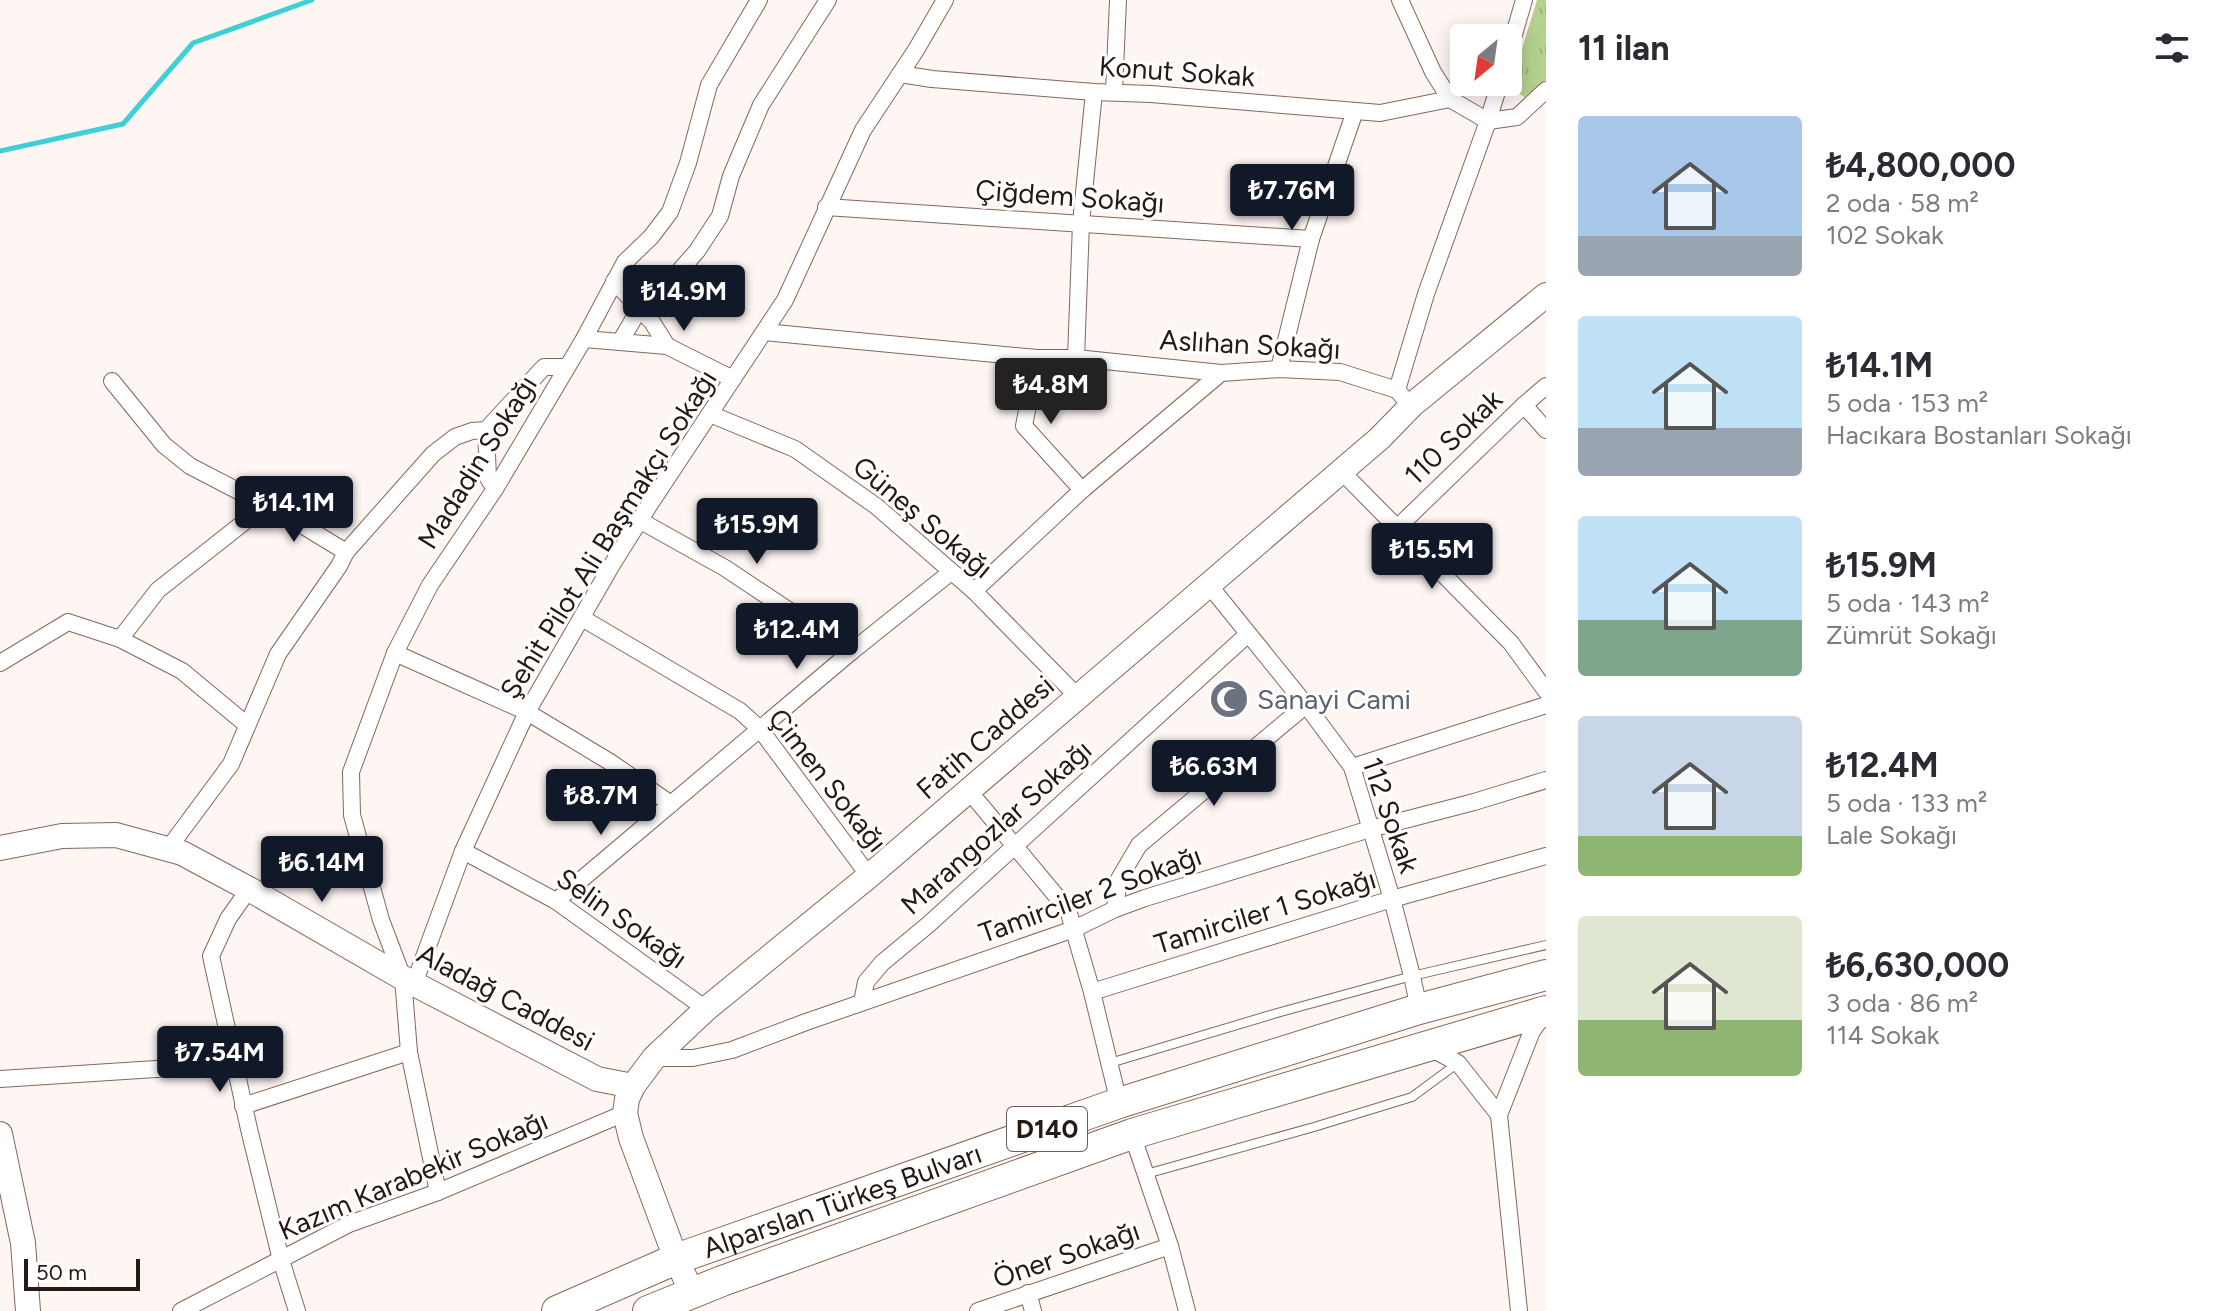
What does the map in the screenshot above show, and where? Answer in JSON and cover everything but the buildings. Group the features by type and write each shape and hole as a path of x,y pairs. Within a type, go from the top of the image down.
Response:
{"highway":[{"name":"Alparslan Türkeş Bulvarı","path":"557,1311 676,1259 1119,1103 1419,1009 1546,975"},
{"name":"Alparslan Türkeş Bulvarı","path":"648,1311 696,1302 1132,1134 1546,1012"}],"main road":[{"name":"Fatih Caddesi","path":"625,1113 633,1086 654,1058 706,1009 869,876 1380,438 1404,397 1546,295"},
{"name":"Aladağ Caddesi","path":"0,848 62,836 116,835 182,853 409,981 597,1079 633,1086"},
{"path":"625,1113 631,1138 676,1259 696,1302"},
{"path":"0,1134 7,1204 23,1243 28,1311"}],"street":[{"name":"Madadin Sokağı","path":"409,981 381,920 352,815 351,772 395,653 430,585 495,489 584,339 625,262 651,237 670,212 688,163 709,85 759,0"},
{"path":"620,342 640,308 690,259 720,216 731,176 761,105 828,0"},
{"name":"Şehit Pilot Ali Başmakçı Sokağı","path":"438,1192 409,1052 409,981 463,851 527,712 639,520 785,300 863,130 945,0"},
{"path":"1114,92 1118,0"},
{"path":"1400,0 1433,72 1450,99 1488,121 1517,117 1546,90"},
{"path":"1517,24 1524,0"},
{"name":"Konut Sokak","path":"900,74 1380,113 1450,99"},
{"path":"1076,358 1081,223 1094,92"},
{"path":"1404,397 1426,294 1496,96"},
{"path":"1279,369 1311,239 1355,111"},
{"name":"Çiğdem Sokağı","path":"826,207 1311,239"},
{"path":"614,281 652,322 667,346"},
{"name":"Aslıhan Sokağı","path":"764,332 1221,373 1279,369 1340,372 1404,397"},
{"path":"584,339 667,346 733,379"},
{"path":"1037,358 1024,426 1082,490"},
{"path":"168,849 231,764 278,654 346,552 433,454 455,437 486,430 544,367 567,367"},
{"path":"974,591 1082,490 1221,373"},
{"path":"112,381 164,445 190,466 292,519 346,552"},
{"name":"110 Sokak","path":"1398,527 1546,386"},
{"path":"1524,405 1546,430"},
{"name":"Güneş Sokağı","path":"710,414 795,449 876,506 974,591 1078,697"},
{"path":"486,430 488,478 495,489"},
{"path":"1341,471 1511,643 1546,691"},
{"path":"120,639 158,590 252,516 261,503"},
{"path":"639,520 725,568 851,652"},
{"path":"556,901 851,652 951,572"},
{"name":"112 Sokak","path":"1209,585 1352,767 1392,899 1419,1009"},
{"name":"Çimen Sokağı","path":"582,618 740,711 760,729 869,876"},
{"path":"0,663 68,622 120,639 182,671 247,725"},
{"name":"Marangozlar Sokağı","path":"862,1002 866,982 882,963 1248,634"},
{"path":"395,653 527,712 610,762 671,804"},
{"path":"1115,909 1119,879 1139,845 1306,705"},
{"path":"1352,767 1546,705"},
{"name":"Tamirciler 2 Sokağı","path":"654,1058 693,1058 732,1050 1074,929 1115,909 1370,829 1546,780"},
{"path":"969,791 1068,910 1119,1103"},
{"name":"Selin Sokağı","path":"463,851 556,901 706,1009"},
{"name":"Tamirciler 1 Sokağı","path":"1092,992 1392,899 1546,856"},
{"path":"249,889 228,919 211,956 243,1106 281,1260 297,1311"},
{"path":"1519,1311 1499,1115 1532,1031 1546,1012"},
{"path":"1427,1047 1458,1063 1499,1115"},
{"path":"243,1106 409,1052"},
{"path":"0,1079 234,1064"},
{"name":"Kazım Karabekir Sokağı","path":"181,1311 349,1224 438,1192 625,1113"},
{"path":"1132,1134 1170,1246 1187,1311"},
{"name":"Öner Sokağı","path":"978,1311 1170,1246"},
{"path":"1028,1293 1033,1311"}],"lane":[{"path":"1109,1063 1412,976 1546,945"},
{"path":"1146,1174 1412,1097 1458,1063"}],"green space":[{"path":"1537,0 1546,0 1546,80 1526,98 1522,96 1522,49"}],"waterway":[{"path":"0,151 123,124 193,43 312,0"}],"place":[{"name":"Sanayi Cami","path":"1229,699"}]}
